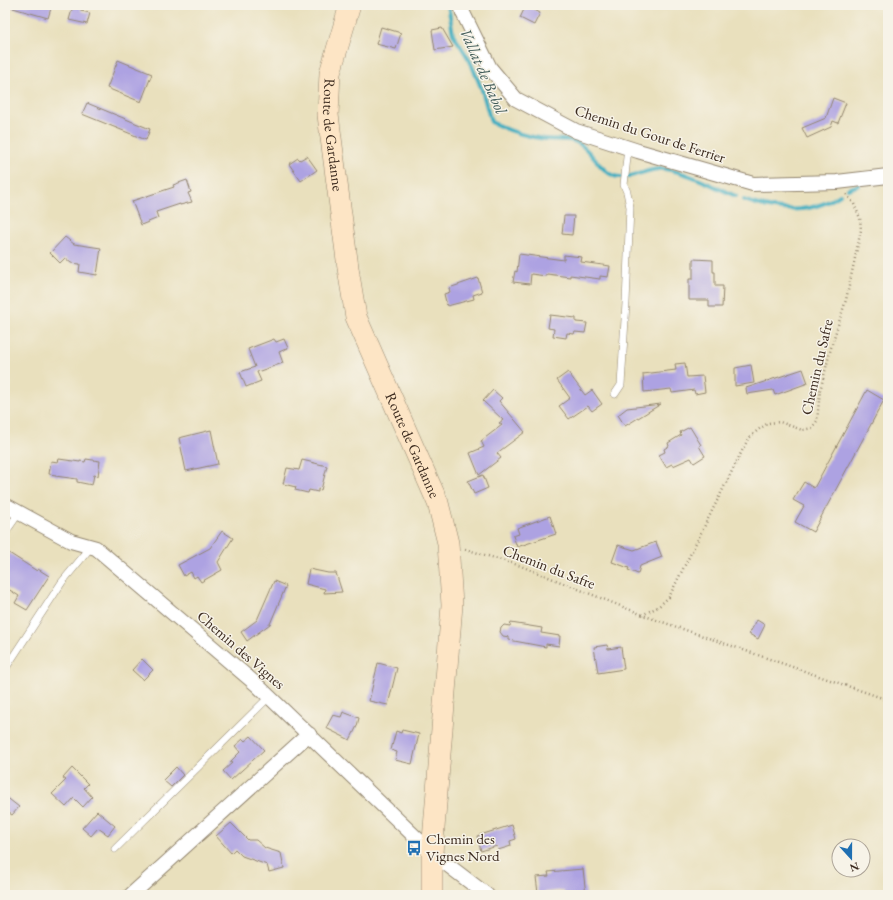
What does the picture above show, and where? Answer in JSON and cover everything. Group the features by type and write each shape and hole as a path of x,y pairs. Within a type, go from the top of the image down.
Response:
{"street":[{"name":"Route de Gardanne","path":"350,5 330,74 328,115 356,317 438,504 448,543 452,605 432,854 432,895"},
{"name":"Chemin du Gour de Ferrier","path":"462,5 463,13 490,68 516,99 576,131 628,148 753,184 837,182 888,176"},
{"name":"Chemin des Vignes","path":"5,505 71,541 96,548 269,697 432,854 487,895"},
{"path":"130,895 309,734"}],"lane":[{"path":"615,394 621,385 626,303 630,206 624,185 628,148"},
{"path":"5,533 20,513"},
{"path":"5,669 62,582 91,547"},
{"path":"115,849 269,697"}],"path":[{"name":"Chemin du Safre","path":"642,615 658,607 669,597 748,439 768,424 780,422 802,430 812,428 817,421 820,392 832,344 846,300 861,230 860,218 854,204 837,182"},
{"name":"Chemin du Safre","path":"448,543 521,566 642,615 888,700"}],"building":[{"path":"13,5 52,5 48,18 13,8"},
{"path":"526,5 540,13 534,25 520,18"},
{"path":"73,6 82,8 81,11 90,13 87,24 69,20"},
{"path":"381,27 401,33 396,49 376,44"},
{"path":"442,28 453,47 435,50 432,30"},
{"path":"118,60 152,74 141,102 107,88"},
{"path":"833,98 846,103 838,123 833,121 831,127 807,138 802,128 826,118"},
{"path":"87,103 150,129 146,140 82,114"},
{"path":"307,156 317,170 301,181 289,164 298,158 300,160"},
{"path":"187,180 191,192 188,193 192,202 180,204 156,212 158,218 141,225 132,201 174,187 173,185"},
{"path":"564,216 574,216 572,235 562,234"},
{"path":"65,237 74,244 101,248 97,275 79,272 80,264 71,263 65,258 60,263 50,253"},
{"path":"519,254 564,260 564,255 582,257 581,262 610,266 608,277 600,276 600,279 570,275 570,277 547,274 546,276 531,274 530,284 513,282 515,271 517,272"},
{"path":"693,259 713,260 715,286 723,286 722,307 709,307 709,300 689,300 689,279 693,279"},
{"path":"478,278 482,292 473,295 474,299 447,306 444,294 450,292 449,288"},
{"path":"550,315 576,318 576,322 587,323 585,333 567,333 566,338 553,336 554,329 548,328"},
{"path":"274,339 276,342 284,339 288,348 279,352 283,363 257,372 261,381 246,387 240,372 255,367 248,349"},
{"path":"685,363 687,377 703,376 705,392 695,394 694,390 672,393 671,389 644,392 643,374 676,370 675,364"},
{"path":"751,365 754,383 735,386 735,368"},
{"path":"803,369 808,383 775,395 773,390 747,394 746,388"},
{"path":"568,372 585,395 592,390 602,404 592,411 588,406 569,419 559,406 570,398 557,380"},
{"path":"493,390 502,398 499,401 525,432 497,453 501,458 479,475 470,453 484,447 481,441 502,425 499,423 503,420 483,401"},
{"path":"867,390 884,400 813,532 795,522 804,506 793,500 804,482 814,488"},
{"path":"661,404 625,426 618,415 627,408"},
{"path":"690,427 701,445 699,446 705,456 694,463 691,458 673,466 672,464 666,467 659,455 665,452 664,449 669,446 668,443 681,435 680,432"},
{"path":"211,430 218,464 186,471 179,438"},
{"path":"59,459 80,462 85,462 86,459 100,461 98,476 94,475 92,485 77,482 77,479 49,474 51,461 58,462"},
{"path":"302,460 327,466 321,490 318,489 318,492 309,490 308,493 295,490 296,487 283,484 287,468 299,470"},
{"path":"483,475 488,488 474,494 468,481"},
{"path":"550,516 556,534 517,547 513,536 519,534 517,528"},
{"path":"222,531 233,538 218,562 222,570 201,582 197,576 194,578 191,572 184,576 178,565 210,548"},
{"path":"656,542 662,557 640,566 638,574 628,570 629,568 612,562 618,545 634,550"},
{"path":"9,553 37,571 38,569 49,576 27,610 15,603 19,596 5,587 5,559"},
{"path":"309,569 336,573 342,592 324,593 325,589 306,584"},
{"path":"274,581 286,586 270,624 247,641 241,632 257,620"},
{"path":"757,620 765,625 758,639 749,634"},
{"path":"511,623 542,628 541,633 560,636 559,646 546,644 546,647 509,640 509,637 503,636 500,632 504,625 510,626"},
{"path":"607,645 608,649 621,647 624,669 598,673 594,647"},
{"path":"142,659 153,670 143,680 132,670"},
{"path":"378,663 397,668 388,705 369,701"},
{"path":"343,712 359,718 350,740 326,728 333,715 341,717"},
{"path":"402,730 419,734 412,764 395,760 397,752 391,750 396,731 401,733"},
{"path":"251,736 264,750 231,780 223,771 232,763 230,762 240,752 235,746 243,739 245,741"},
{"path":"176,767 183,775 171,787 163,780"},
{"path":"72,768 88,784 84,788 92,797 83,807 74,798 66,807 52,794 66,780 63,778"},
{"path":"5,796 19,807 12,815 5,810"},
{"path":"97,811 115,826 108,835 98,828 91,836 82,828"},
{"path":"231,823 248,840 256,840 265,848 281,853 284,868 269,872 267,865 242,856 235,849 231,853 216,836"},
{"path":"512,825 516,839 510,841 511,846 498,850 497,846 481,851 477,836"},
{"path":"583,869 586,895 564,895 564,890 538,893 536,877 549,876 548,872"}],"waterway":[{"name":"Vallat de Babol","path":"448,5 453,34 470,61 482,90 491,122 531,137 570,140 579,143 589,152 603,169 614,176 626,177 653,170 665,169 693,177 736,196"},
{"name":"Vallat de Babol","path":"848,189 859,185"},
{"name":"Vallat de Babol","path":"744,200 768,207 793,210 817,206 840,195"}],"place":[{"name":"Chemin des Vignes Nord","path":"414,848"}]}
